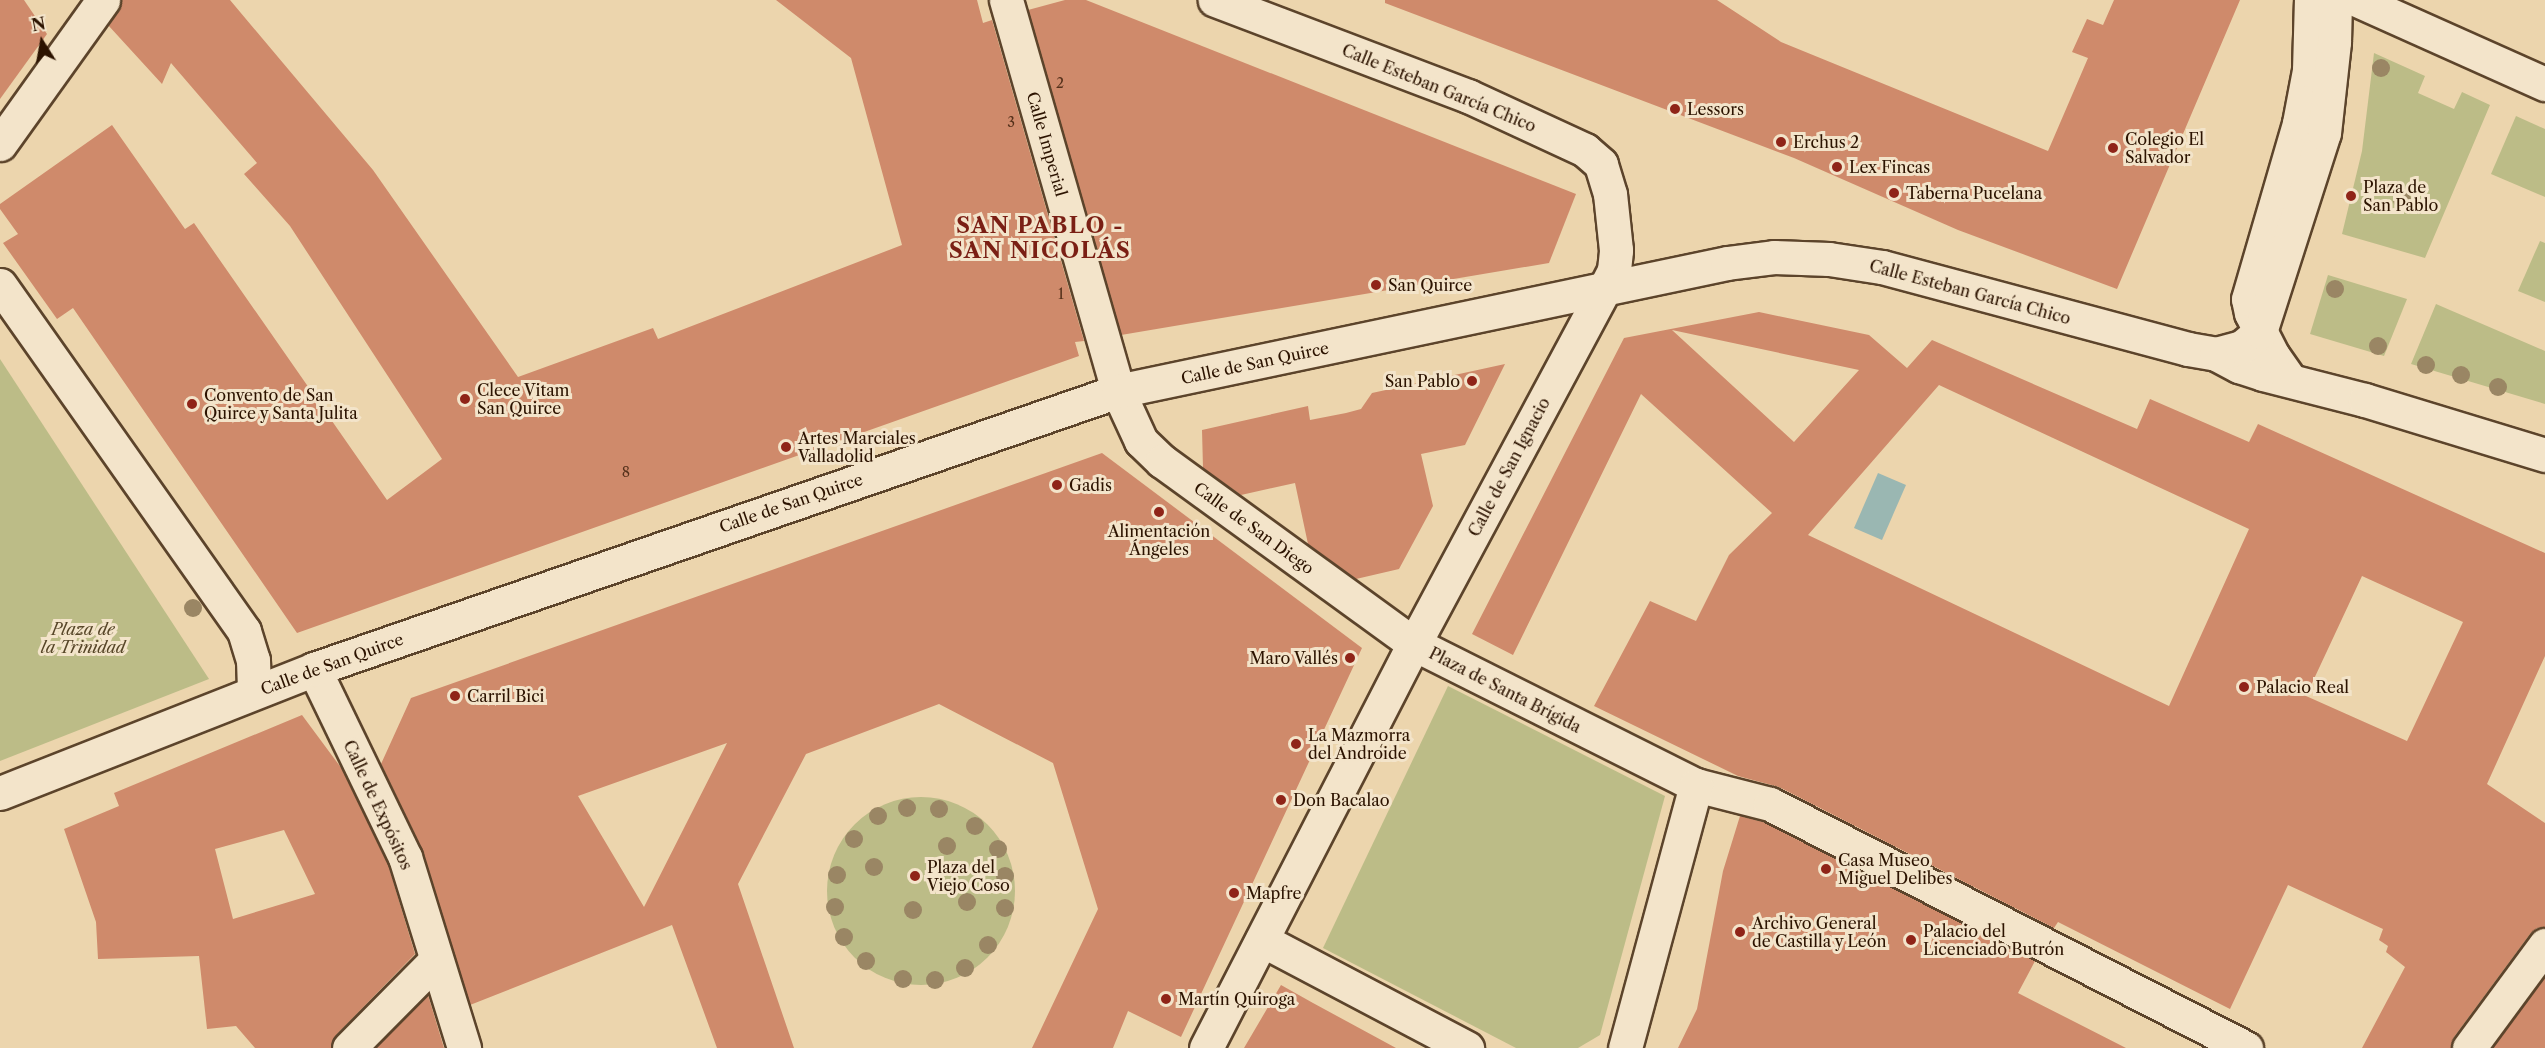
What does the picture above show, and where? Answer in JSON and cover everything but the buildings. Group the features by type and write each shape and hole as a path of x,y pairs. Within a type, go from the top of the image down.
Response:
{"street":[{"path":"0,144 103,0"},
{"name":"Calle Imperial","path":"1006,0 1118,391"},
{"name":"Calle Esteban García Chico","path":"1215,0 1468,96 1585,150 1602,164 1616,231 1614,270 1604,290"},
{"path":"2290,380 2260,332 2251,313 2248,299 2299,123 2309,70 2311,0"},
{"path":"2216,354 2242,346 2260,332 2287,254 2324,133 2334,42 2335,0"},
{"path":"2357,0 2545,84"},
{"name":"Calle Esteban García Chico","path":"1604,290 1727,263 1774,257 1829,259 1882,267 2098,326 2216,354"},
{"path":"0,285 244,631 253,660 254,691"},
{"name":"Calle de San Quirce","path":"0,793 314,669 1118,391 1604,290"},
{"name":"Calle de San Ignacio","path":"1414,644 1604,290"},
{"path":"2216,354 2239,366 2545,455"},
{"name":"Calle de San Diego","path":"1118,391 1141,441 1162,460 1414,644"},
{"name":"Plaza de Santa Brígida","path":"1262,940 1414,644 1696,785"},
{"name":"Calle de Expósitos","path":"314,669 405,857 464,1048"},
{"path":"1624,1048 1696,785 1770,804 2246,1048"},
{"path":"1206,1048 1262,940 1467,1048"},
{"path":"2469,1048 2545,945"},
{"path":"349,1048 436,960"}],"green space":[{"path":"2374,53 2425,76 2418,93 2454,109 2462,92 2490,105 2425,258 2342,234 2362,151"},
{"path":"2516,116 2545,129 2545,197 2491,174"},
{"path":"2540,241 2545,243 2545,302 2518,291"},
{"path":"2328,275 2407,299 2384,356 2310,334"},
{"path":"2436,304 2545,351 2545,404 2411,364"},
{"name":"Plaza de la Trinidad","path":"0,359 209,679 0,761"},
{"path":"1448,686 1665,796 1600,1035 1578,1048 1516,1048 1323,948"},
{"path":"930,797 957,804 988,824 1008,855 1014,873 1014,909 1008,927 988,958 957,978 939,984 912,985 877,974 861,964 848,951 834,927 828,909 827,882 838,847 848,831 861,818 885,804 903,798"}],"water":[{"path":"1878,473 1906,485 1882,540 1854,528"}],"place":[{"name":"Lessors","path":"1675,109"},
{"name":"Erchus 2","path":"1781,142"},
{"name":"Colegio El Salvador","path":"2113,148"},
{"name":"Lex Fincas","path":"1837,167"},
{"name":"Taberna Pucelana","path":"1894,193"},
{"name":"Plaza de San Pablo","path":"2351,196"},
{"name":"San Quirce","path":"1376,285"},
{"name":"San Pablo","path":"1472,381"},
{"name":"Clece Vitam San Quirce","path":"465,399"},
{"name":"Convento de San Quirce y Santa Julita","path":"192,404"},
{"name":"Artes Marciales Valladolid","path":"786,447"},
{"name":"Gadis","path":"1057,485"},
{"name":"Alimentación Ángeles","path":"1159,512"},
{"name":"Maro Vallés","path":"1350,658"},
{"name":"Palacio Real","path":"2244,687"},
{"name":"Carril Bici","path":"455,696"},
{"name":"La Mazmorra del Androide","path":"1296,744"},
{"name":"Don Bacalao","path":"1281,800"},
{"name":"Casa Museo Miguel Delibes","path":"1826,869"},
{"name":"Plaza del Viejo Coso","path":"915,876"},
{"name":"Mapfre","path":"1234,893"},
{"name":"Archivo General de Castilla y León","path":"1740,932"},
{"name":"Palacio del Licenciado Butrón","path":"1911,940"},
{"name":"Martín Quiroga","path":"1166,999"}],"district":[{"name":"SAN PABLO - SAN NICOLÁS","path":"1040,238"}]}
